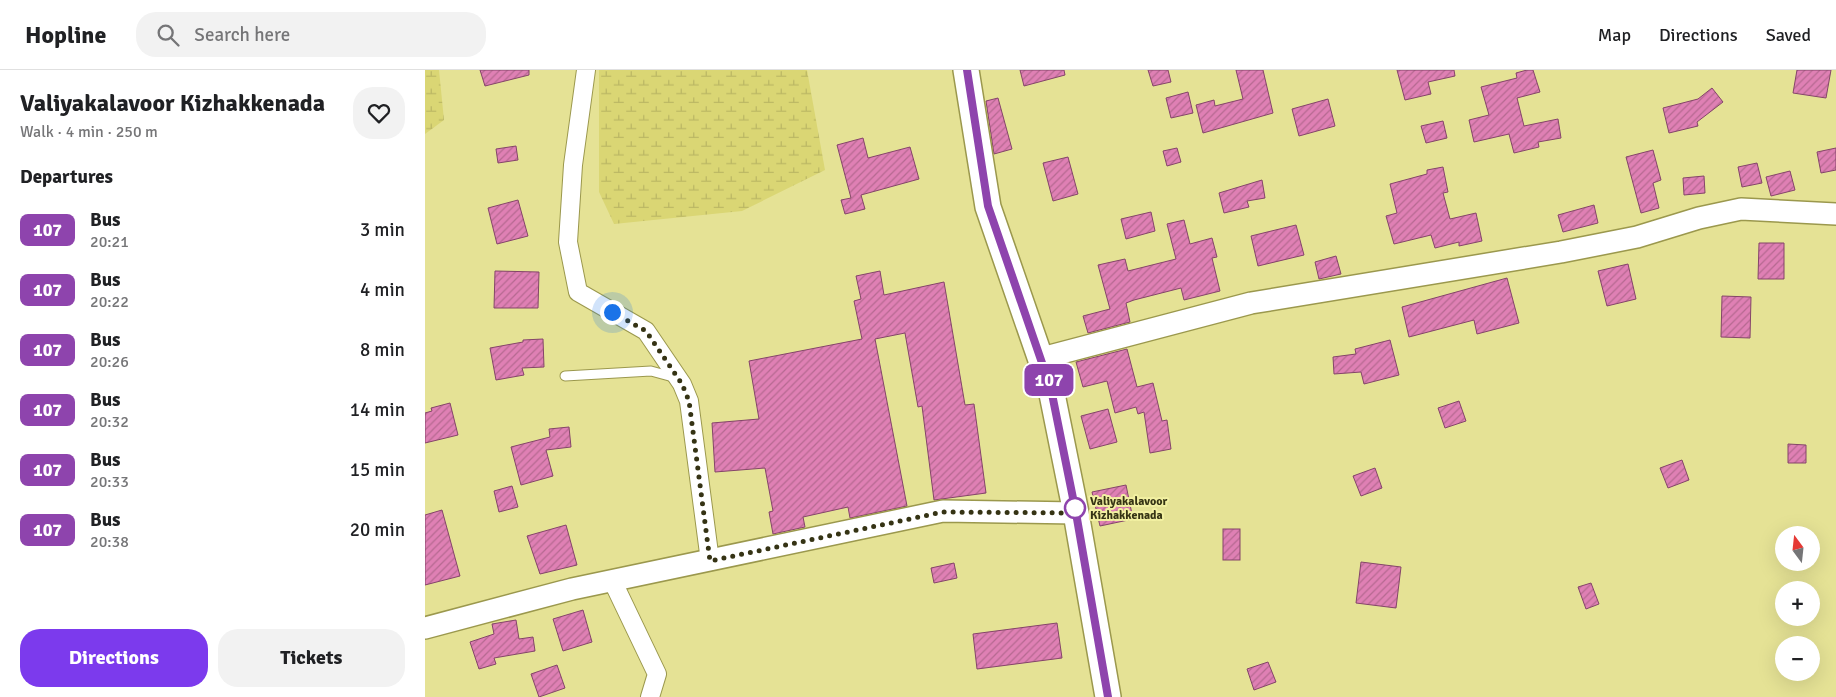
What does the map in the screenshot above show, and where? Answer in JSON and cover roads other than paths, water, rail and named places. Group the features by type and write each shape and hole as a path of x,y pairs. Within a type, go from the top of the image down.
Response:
{"main road":[{"path":"967,70 988,206 1042,358 1051,389 1076,513 1108,697"}],"street":[{"path":"586,70 573,165 568,242 578,292 646,331 682,384 689,401 710,561"},
{"path":"1042,358 1251,303 1561,252 1637,237 1699,218 1741,209 1836,214"},
{"path":"425,628 572,590 943,512 1076,513"},
{"path":"613,582 657,674 650,697"}],"lane":[{"path":"565,376 651,371 671,375 682,384"}],"place":[{"name":"Valiyakalavoor Kizhakkenada","path":"1075,508"}]}
